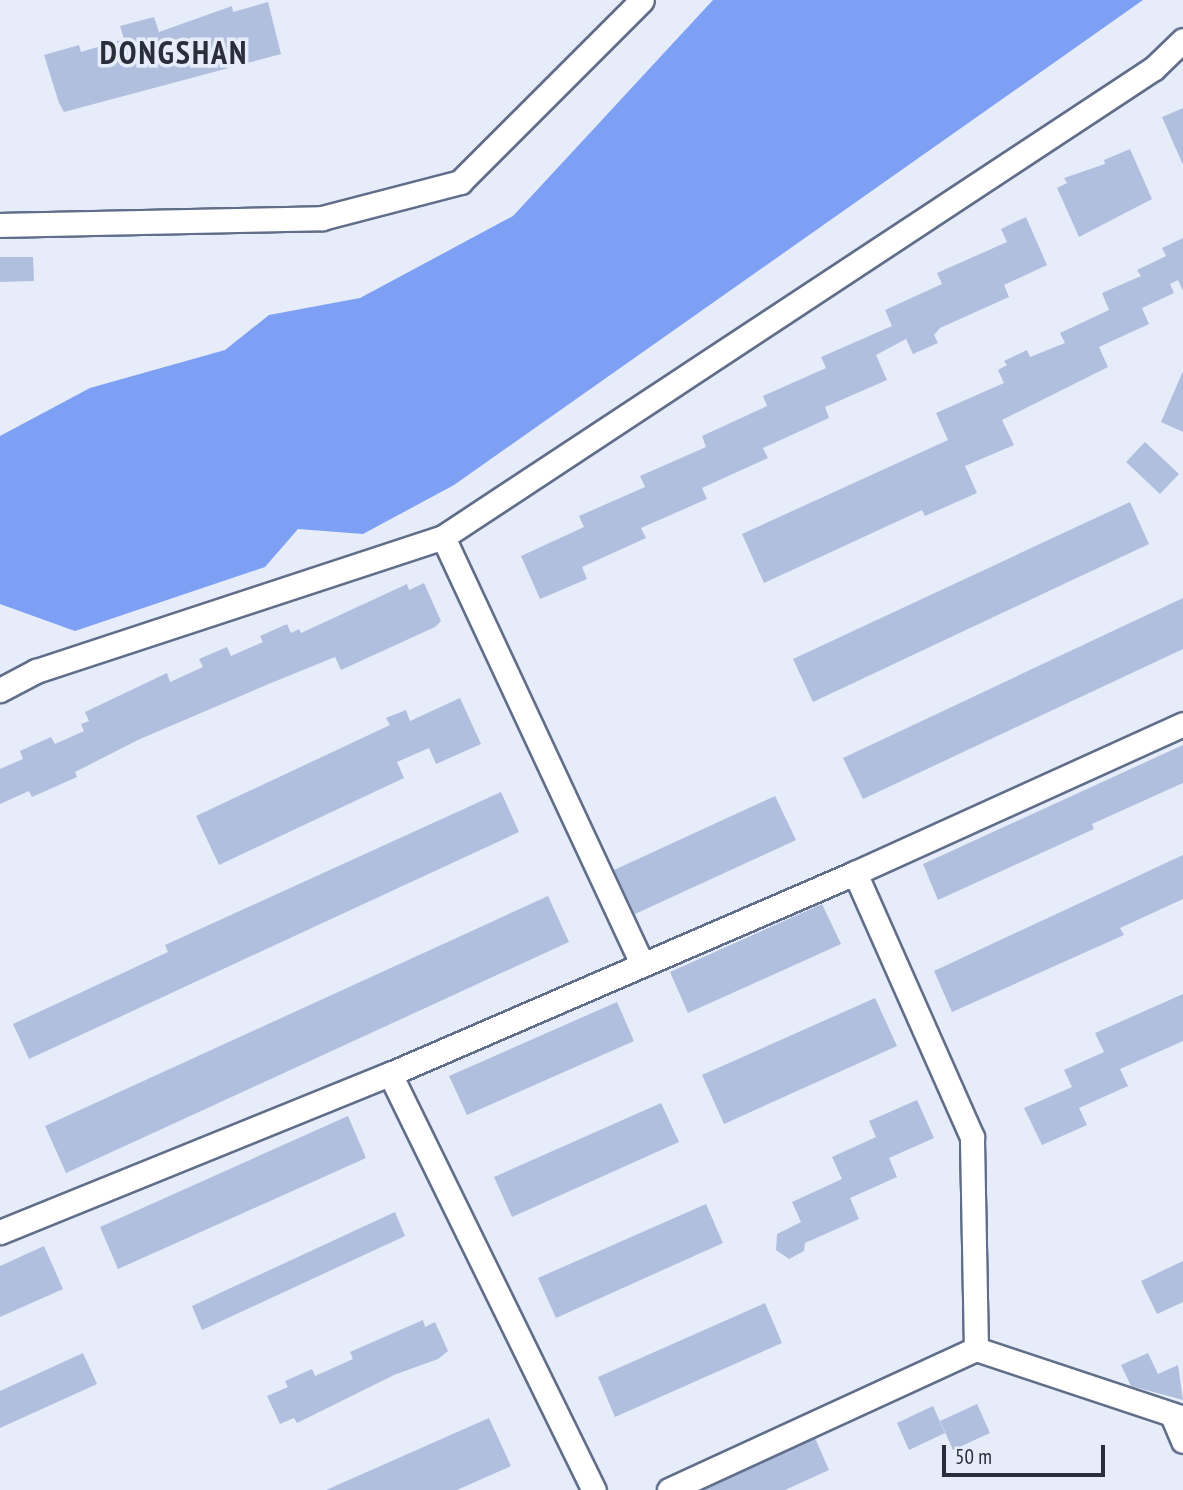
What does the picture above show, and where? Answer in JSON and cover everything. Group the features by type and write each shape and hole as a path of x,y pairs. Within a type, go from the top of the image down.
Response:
{"street":[{"path":"0,225 322,218 460,181 642,0"},
{"path":"0,690 36,671 443,537 1154,68 1183,40"},
{"path":"443,537 643,965"},
{"path":"0,1232 390,1074 855,873 1183,724"},
{"path":"855,873 972,1138 976,1349"},
{"path":"390,1074 594,1490"},
{"path":"674,1489 976,1349 1178,1416 1183,1441"}],"water":[{"path":"713,0 1143,0 454,485 363,534 298,529 265,567 75,631 0,604 0,436 90,388 225,350 269,315 360,298 513,216"}],"building":[{"path":"268,2 281,54 64,112 59,103 44,55 79,45 81,52 124,39 120,26 154,17 159,32 232,6 233,12"},
{"path":"1183,108 1183,165 1162,117"},
{"path":"1130,149 1152,199 1079,237 1057,188 1067,183 1064,178 1105,164 1104,160"},
{"path":"1026,217 1047,265 1004,285 1009,297 940,328 934,335 938,343 913,354 906,339 876,355 887,380 825,407 829,418 763,448 768,458 702,488 707,499 641,528 646,538 582,567 587,579 540,599 521,556 584,527 579,516 645,487 640,476 706,447 702,436 767,406 763,396 826,368 821,357 892,326 885,310 942,284 937,273 1007,242 1001,229"},
{"path":"1183,238 1183,291 1178,280 1170,284 1174,293 1142,308 1149,324 1099,347 1108,367 1002,420 1014,445 965,466 977,493 925,516 922,510 764,583 742,534 948,440 936,413 1004,383 998,370 1007,365 1004,361 1027,350 1030,357 1065,343 1060,333 1109,310 1102,293 1141,276 1137,270 1166,256 1162,248"},
{"path":"0,257 33,257 34,281 0,282"},
{"path":"1183,371 1183,432 1161,422"},
{"path":"1145,442 1179,474 1160,494 1126,462"},
{"path":"1130,502 1149,544 813,702 793,659"},
{"path":"424,583 441,621 435,627 341,670 335,657 271,683 140,739 75,772 77,777 32,797 29,791 0,804 0,769 23,759 20,751 51,737 55,744 84,731 81,724 89,721 85,712 167,673 170,682 203,667 199,659 227,647 231,656 263,642 260,636 287,624 291,633 299,629 301,633 407,584 409,590"},
{"path":"1183,598 1183,649 863,799 843,758"},
{"path":"460,698 481,744 436,764 429,748 397,762 404,778 219,865 196,816 390,725 386,718 406,710 410,721"},
{"path":"1183,745 1183,783 1092,824 1094,829 938,900 923,864"},
{"path":"501,792 519,832 29,1059 13,1024 168,952 165,945"},
{"path":"775,796 796,840 635,914 614,870"},
{"path":"1183,855 1183,899 1120,928 1124,935 952,1012 934,971"},
{"path":"548,896 569,942 66,1173 45,1126"},
{"path":"822,904 841,944 688,1013 670,972"},
{"path":"1183,994 1183,1041 1120,1069 1128,1086 1079,1108 1087,1125 1042,1145 1024,1108 1072,1087 1064,1070 1104,1052 1095,1033"},
{"path":"875,998 897,1046 724,1124 702,1075"},
{"path":"617,1002 634,1041 467,1115 449,1076"},
{"path":"917,1100 934,1138 889,1158 897,1177 850,1198 859,1219 805,1243 804,1251 789,1259 776,1250 777,1234 801,1222 792,1202 842,1179 832,1157 876,1137 869,1121"},
{"path":"661,1103 679,1142 512,1217 494,1177"},
{"path":"348,1116 366,1158 118,1269 100,1227"},
{"path":"706,1204 723,1243 556,1318 538,1278"},
{"path":"395,1212 405,1236 202,1330 192,1306"},
{"path":"44,1246 63,1289 0,1317 0,1266"},
{"path":"1183,1261 1183,1302 1157,1314 1141,1281"},
{"path":"765,1303 782,1343 615,1417 598,1377"},
{"path":"423,1320 425,1327 435,1322 448,1351 438,1359 394,1375 297,1423 294,1418 280,1424 267,1396 288,1387 285,1381 312,1369 315,1376 353,1359 350,1352"},
{"path":"83,1353 97,1384 0,1428 0,1391"},
{"path":"1148,1353 1158,1374 1178,1365 1183,1400 1131,1386 1121,1365"},
{"path":"977,1404 990,1433 953,1450 940,1421"},
{"path":"933,1406 945,1433 909,1450 897,1423"},
{"path":"489,1418 511,1466 457,1490 326,1490"},
{"path":"815,1438 829,1470 785,1490 703,1490"}],"district":[{"name":"DONGSHAN","path":"174,52"}]}
